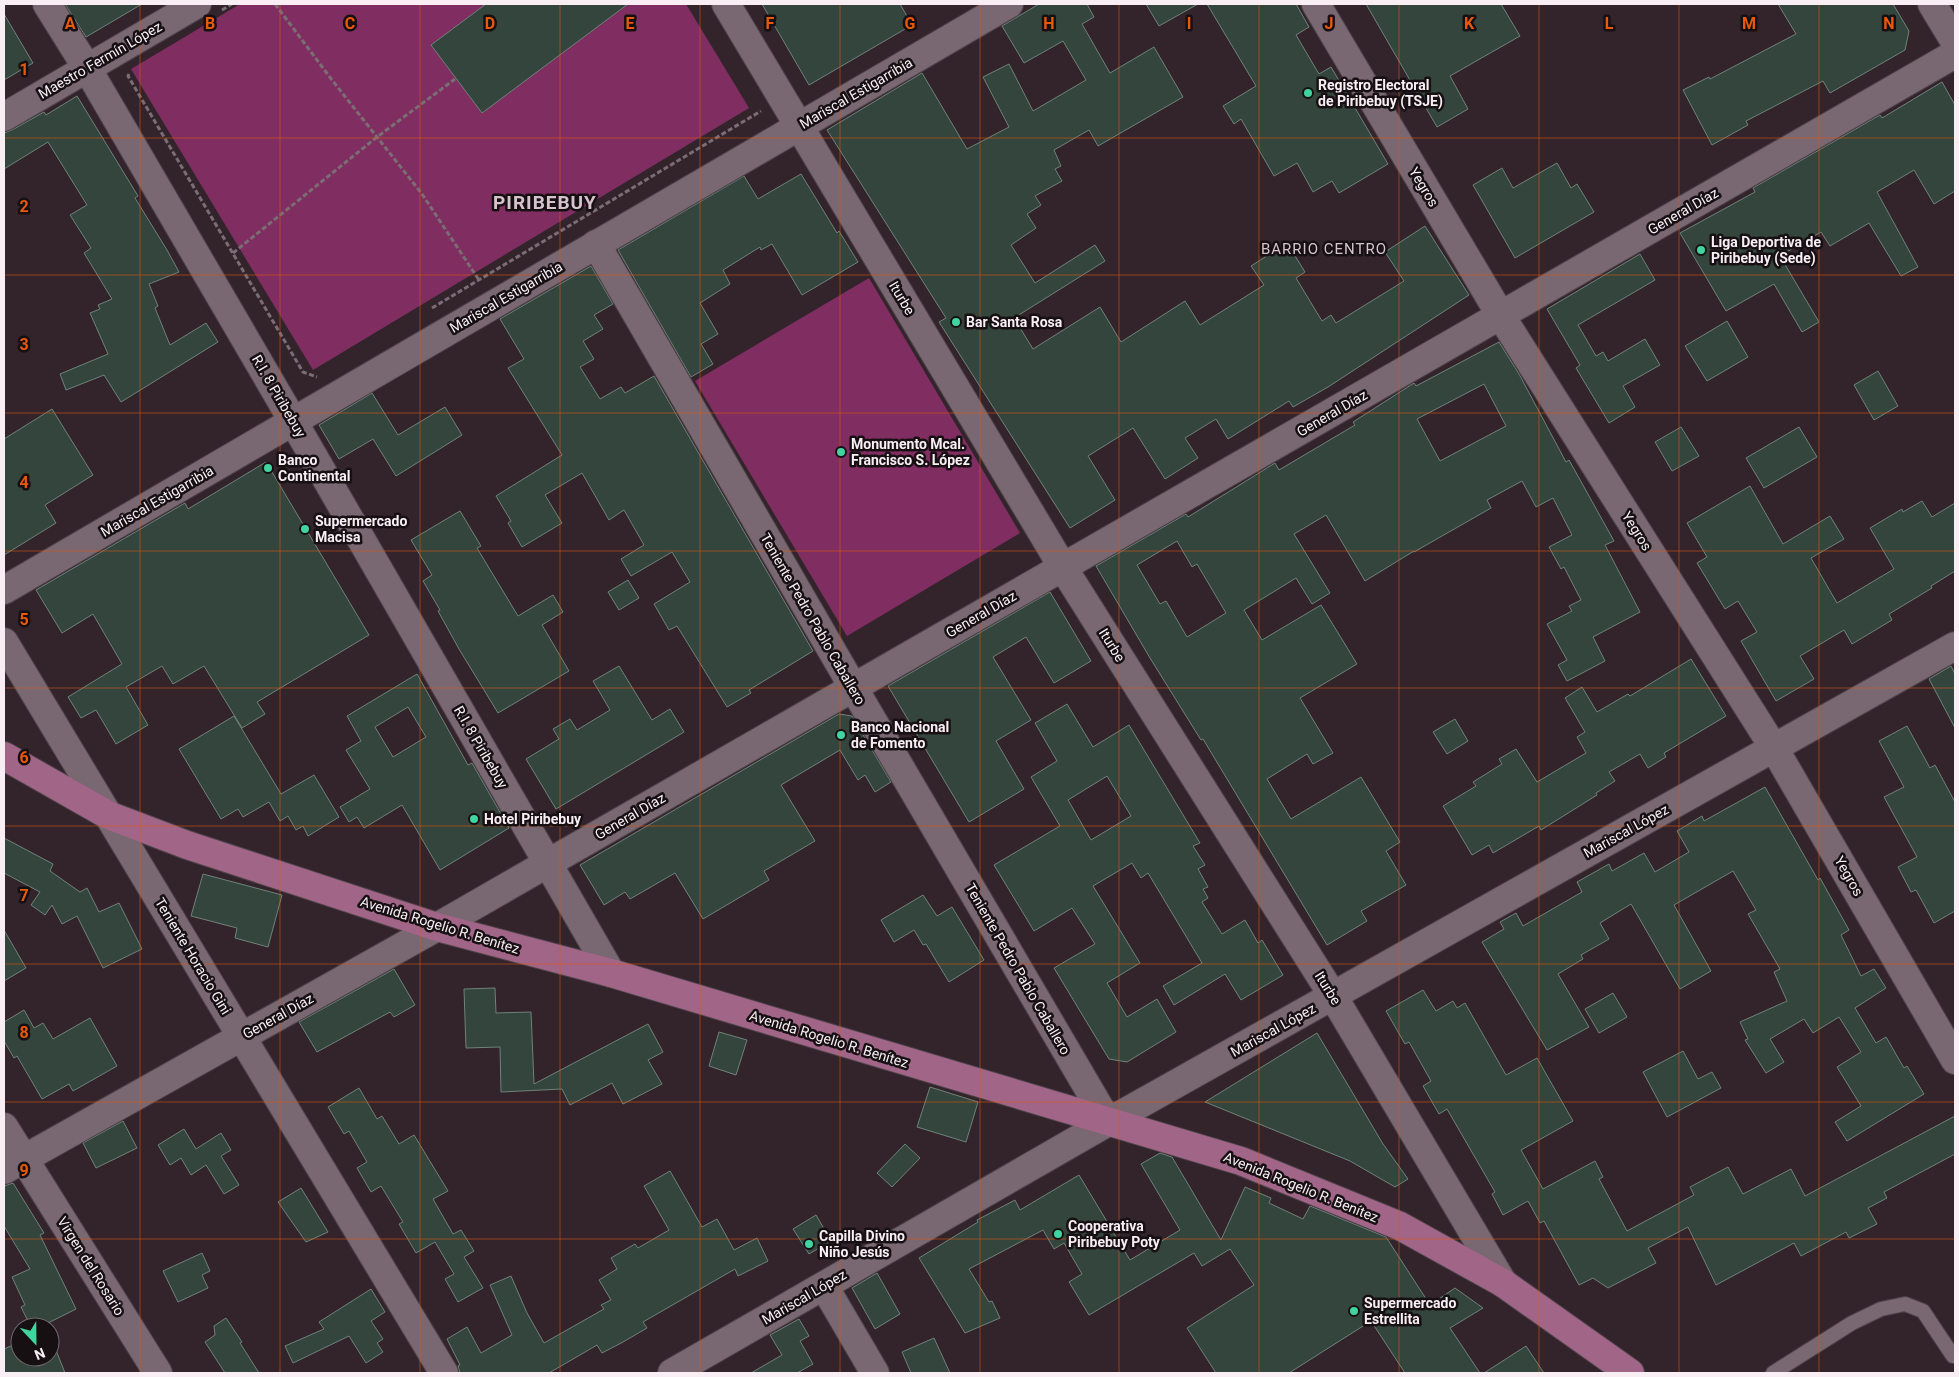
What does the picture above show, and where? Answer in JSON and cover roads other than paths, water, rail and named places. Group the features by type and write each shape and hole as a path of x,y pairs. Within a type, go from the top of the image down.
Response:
{"main road":[{"name":"Avenida Rogelio R. Benítez","path":"4,756 108,815 187,845 437,927 611,973 1241,1161 1400,1226 1503,1283 1630,1373"}],"street":[{"name":"R.I. 8 Piribebuy","path":"47,4 87,68 293,421 611,973"},
{"name":"Iturbe","path":"726,4 1062,566 1333,996 1503,1283"},
{"name":"Mariscal Estigarribia","path":"4,590 1009,4"},
{"name":"Yegros","path":"1316,4 1501,316 1774,748 1955,1060"},
{"path":"1932,4 1955,42"},
{"name":"Maestro Fermín López","path":"4,117 87,68 206,9"},
{"name":"General Díaz","path":"13,1164 437,927 1955,54"},
{"name":"Teniente Pedro Pablo Caballero","path":"596,244 1108,1122"},
{"name":"Teniente Horacio Gini","path":"4,642 444,1373"},
{"name":"Mariscal López","path":"672,1373 1108,1122 1955,646"},
{"name":"Virgen del Rosario","path":"4,1127 13,1164 158,1373"},
{"path":"824,1286 875,1373"}],"lane":[{"path":"1773,1373 1852,1323 1881,1309 1905,1304 1923,1311 1953,1356"}],"place":[{"name":"Registro Electoral de Piribebuy (TSJE)","path":"1308,93"},
{"name":"Liga Deportiva de Piribebuy (Sede)","path":"1701,250"},
{"name":"Bar Santa Rosa","path":"956,322"},
{"name":"Monumento Mcal. Francisco S. López","path":"841,452"},
{"name":"Banco Continental","path":"268,468"},
{"name":"Supermercado Macisa","path":"305,529"},
{"name":"Banco Nacional de Fomento","path":"841,735"},
{"name":"Hotel Piribebuy","path":"474,819"},
{"name":"Cooperativa Piribebuy Poty","path":"1058,1234"},
{"name":"Capilla Divino Niño Jesús","path":"809,1244"},
{"name":"Supermercado Estrellita","path":"1354,1311"}],"district":[{"name":"PIRIBEBUY","path":"545,202"},
{"name":"BARRIO CENTRO","path":"1324,249"}]}
